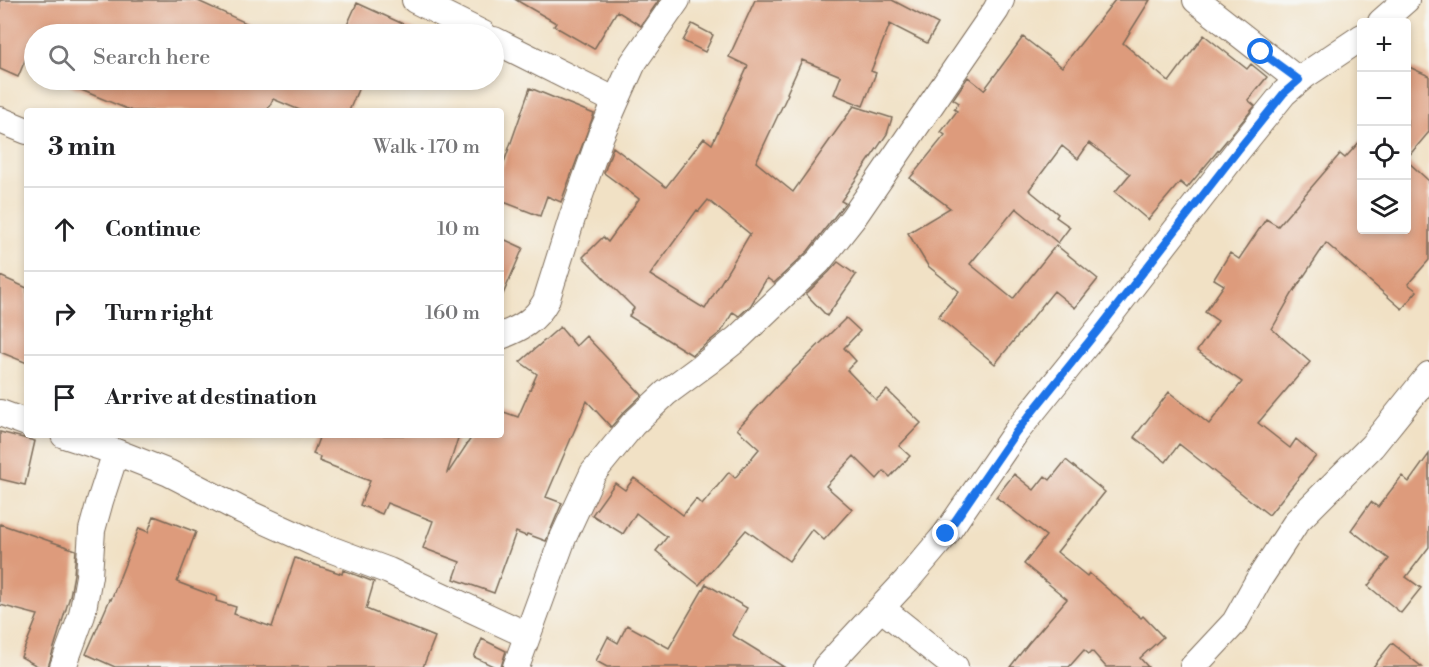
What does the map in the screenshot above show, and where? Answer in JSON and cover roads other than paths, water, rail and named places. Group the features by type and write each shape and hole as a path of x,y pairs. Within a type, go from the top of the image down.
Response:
{"street":[{"path":"415,0 463,24"},
{"path":"504,335 532,320 546,301 601,135 633,63 677,0"},
{"path":"516,667 563,538 593,473 633,424 666,393 738,338 819,261 859,209 1001,0"},
{"path":"1196,0 1299,80"},
{"path":"1386,18 1406,0"},
{"path":"826,667 946,534 1016,432 1284,93 1357,40"},
{"path":"504,45 616,101"},
{"path":"0,120 24,130"},
{"path":"1193,667 1235,622 1259,579 1297,521 1372,446 1429,375"},
{"path":"0,413 24,422"},
{"path":"73,438 169,473 241,510 314,543 389,571 527,635"},
{"path":"63,667 82,615 89,576 92,530 116,452"},
{"path":"881,608 955,667"}]}
